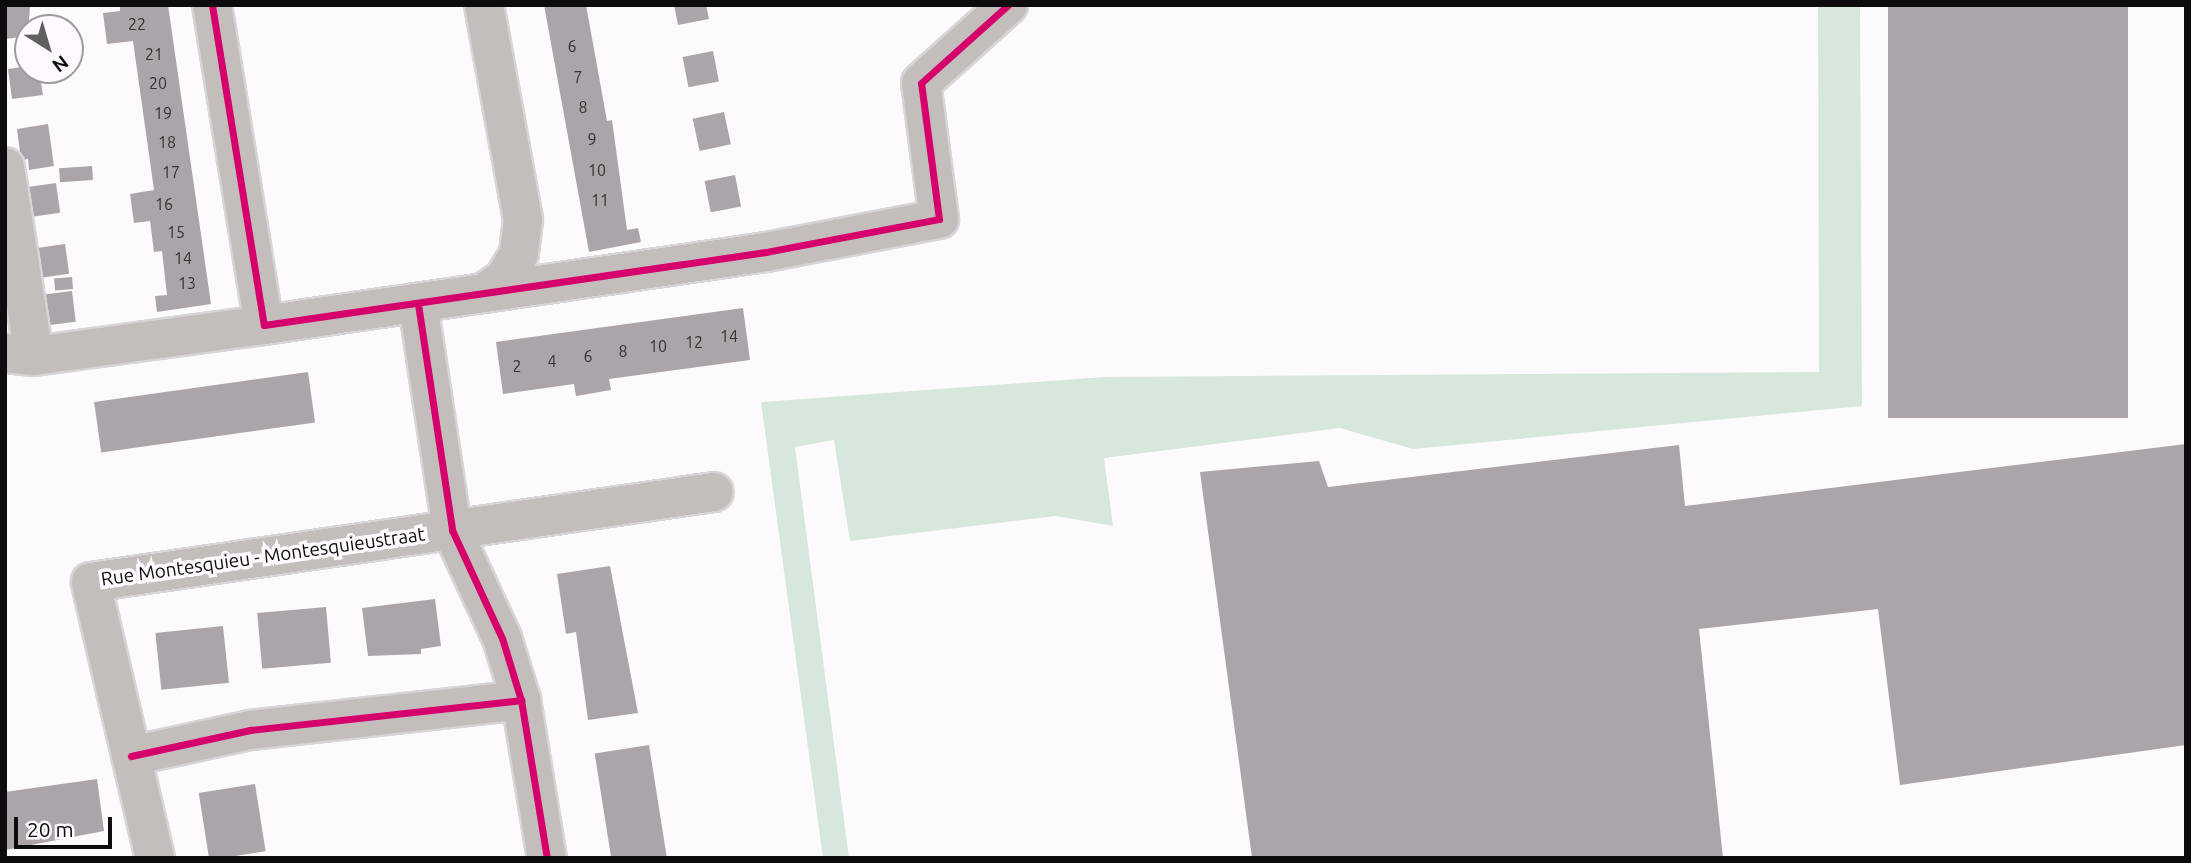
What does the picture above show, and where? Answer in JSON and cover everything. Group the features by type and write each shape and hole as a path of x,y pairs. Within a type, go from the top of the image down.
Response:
{"street":[{"path":"212,5 264,325"},
{"path":"484,5 523,220 519,254 504,279 488,290"},
{"path":"5,167 19,355 418,304 488,290 766,252 939,219 921,83 1008,5"},
{"path":"418,304 452,530 502,638 521,700 547,858"},
{"name":"Rue Montesquieu - Montesquieustraat","path":"155,858 91,582 714,492"},
{"path":"131,756 250,730 521,700"}],"green space":[{"path":"1818,5 1860,5 1862,406 1413,449 1340,428 1104,458 1113,526 1056,516 850,541 834,440 795,447 849,858 823,858 761,402 1104,377 1819,372"}],"building":[{"path":"30,5 29,14 14,14 14,38 5,39 5,6"},
{"path":"120,5 168,5 211,304 157,312 155,296 167,295 162,251 154,252 150,221 134,223 130,194 154,190 133,41 107,44 103,13 120,11"},
{"path":"544,5 586,5 607,121 612,120 627,230 638,228 641,242 589,252"},
{"path":"674,5 706,5 709,19 678,25"},
{"path":"1888,5 2128,5 2128,418 1888,418"},
{"path":"713,51 719,81 688,87 683,57"},
{"path":"14,68 14,84 41,84 43,95 12,99 8,69"},
{"path":"724,112 731,144 700,151 693,119"},
{"path":"48,124 54,166 29,170 28,159 21,160 17,129"},
{"path":"92,166 93,180 60,182 59,168"},
{"path":"735,175 741,206 711,212 705,181"},
{"path":"56,183 60,213 30,217 26,187"},
{"path":"65,244 69,274 39,278 35,248"},
{"path":"72,277 73,289 55,291 54,279"},
{"path":"72,291 76,322 44,326 40,295"},
{"path":"743,308 750,360 609,379 611,390 576,396 574,384 503,394 496,342"},
{"path":"308,372 315,423 101,453 94,402"},
{"path":"2186,444 2186,745 1900,785 1878,609 1699,629 1723,858 1252,858 1200,472 1319,461 1328,487 1679,445 1685,506"},
{"path":"610,566 638,713 588,720 576,632 566,634 557,574"},
{"path":"435,599 441,646 421,649 421,654 368,656 362,608"},
{"path":"326,607 331,663 262,669 257,613"},
{"path":"223,626 229,683 161,690 155,633"},
{"path":"649,745 667,858 611,858 595,754"},
{"path":"97,779 104,831 5,850 5,792"},
{"path":"255,784 266,851 209,858 199,793"}],"cycle path":[{"path":"212,5 264,325 766,252 939,219 921,83 1008,5"},
{"path":"418,304 452,530 502,638 521,700 547,858"},
{"path":"131,756 250,730 521,700"}]}
